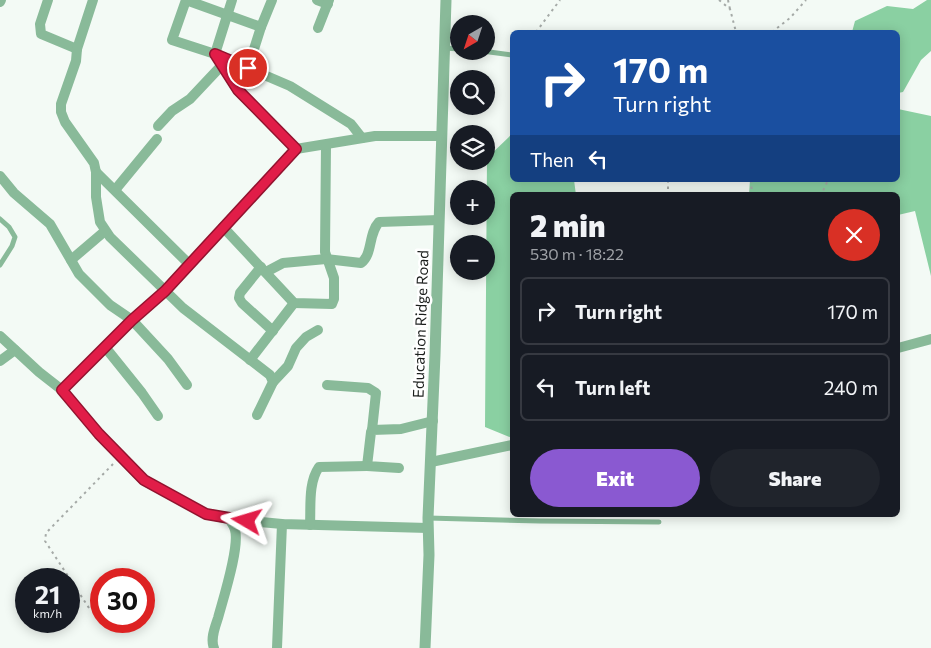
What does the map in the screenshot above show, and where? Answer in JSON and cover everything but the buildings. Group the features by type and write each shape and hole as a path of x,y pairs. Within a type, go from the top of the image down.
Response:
{"street":[{"path":"48,0 40,24 41,34 77,49"},
{"path":"93,0 77,49 76,61 61,104 61,112 65,122 94,163 98,212 105,231 183,308 270,375 274,382"},
{"path":"261,27 186,0 172,40 215,54 290,86 351,124 362,138"},
{"path":"215,54 232,0"},
{"path":"248,68 272,0"},
{"path":"317,0 328,2 318,28"},
{"name":"Education Ridge Road","path":"425,648 446,0"},
{"path":"215,54 238,90 296,149"},
{"path":"158,126 172,111 190,99 222,65"},
{"path":"62,390 132,320 165,291 296,149 384,136 442,136"},
{"path":"115,190 157,139"},
{"path":"224,227 294,304 332,304 334,298 334,278 326,259 326,145"},
{"path":"96,172 189,264"},
{"path":"0,176 14,193 50,224 79,274 110,305 132,320 168,359 187,385"},
{"path":"273,331 242,303 240,298 240,293 263,270 283,263 326,259 361,263 367,258 372,231 379,222 439,220"},
{"path":"72,260 105,231"},
{"path":"250,360 294,304"},
{"path":"257,415 274,382 288,366 296,348 306,337 318,330"},
{"path":"0,336 62,390 99,434 144,480 206,514 230,519 282,524 428,523"},
{"path":"900,347 931,339"},
{"path":"105,347 158,416"},
{"path":"0,360 15,350"},
{"path":"327,385 368,388 376,393 367,466"},
{"path":"372,430 401,429 433,421"},
{"path":"431,462 510,445"},
{"path":"310,525 312,485 314,474 319,467 367,466 398,468"},
{"path":"214,648 212,645 214,632 235,549 235,530 230,519"},
{"path":"277,648 282,524"}],"lane":[{"path":"445,48 450,48"},
{"path":"495,53 510,55"},
{"path":"0,219 9,227 15,237 12,246 0,265"},
{"path":"428,523 540,521 659,522"}],"path":[{"path":"538,30 560,0"},
{"path":"719,0 730,9"},
{"path":"728,0 735,30"},
{"path":"775,30 790,18 806,0"},
{"path":"89,608 46,541 46,533 122,456"}],"green space":[{"path":"927,0 931,0 931,51 921,60 903,92 900,93 900,30 853,30 855,21 887,6 913,9"},
{"path":"900,109 931,116 931,276 915,211 900,215 900,192 749,192 750,182 900,182"},
{"path":"510,136 510,182 574,182 576,192 510,192 510,437 485,427 486,280 495,280 495,235 486,235 487,225 495,225 495,180 487,180 487,170 495,170 495,150"}],"route":[{"path":"247,521 206,514 144,480 99,434 62,390 132,320 165,291 296,149 238,90 215,54 248,68"}]}
